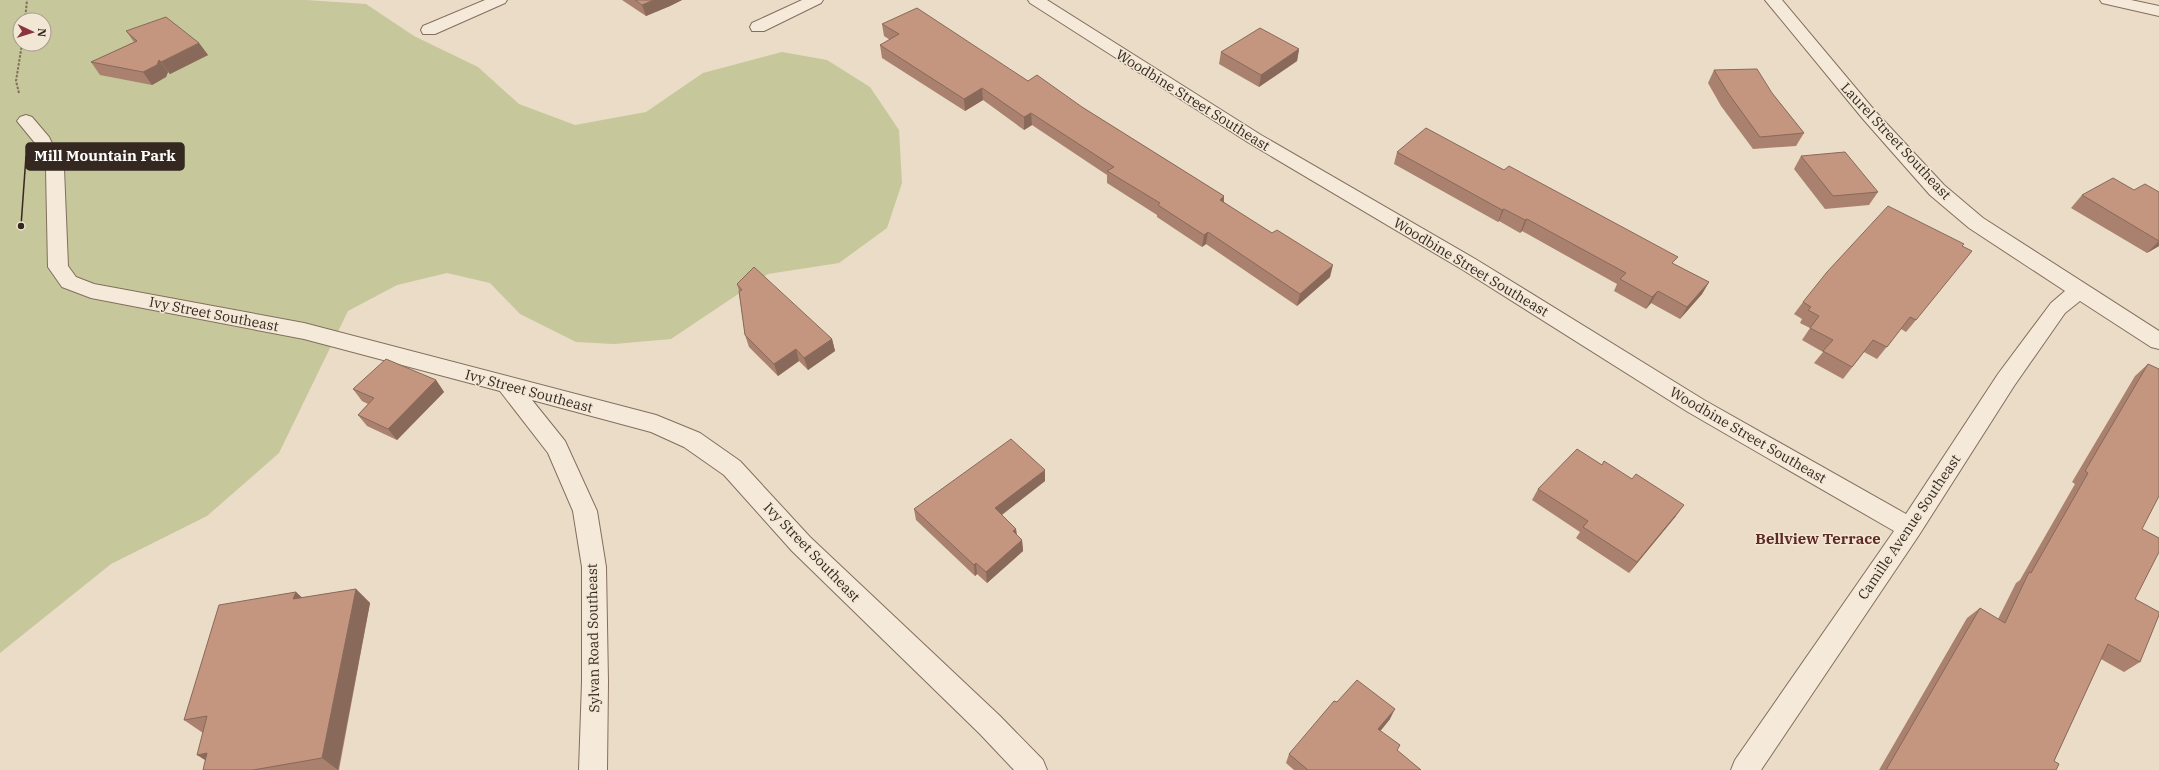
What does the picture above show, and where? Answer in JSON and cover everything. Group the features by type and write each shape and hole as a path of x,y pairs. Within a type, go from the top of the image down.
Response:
{"street":[{"path":"429,30 499,0"},
{"path":"758,27 815,0"},
{"name":"Woodbine Street Southeast","path":"1036,0 1262,143 1470,264 1696,406 1910,528"},
{"name":"Laurel Street Southeast","path":"1773,0 1869,115 1937,190 1976,223 2159,341"},
{"path":"2108,0 2159,11"},
{"name":"Ivy Street Southeast","path":"26,121 43,141 55,169 58,267 69,282 90,291 304,332 656,424 692,440 732,468 801,544 990,725 1033,770"},
{"name":"Camille Avenue Southeast","path":"1745,770 1910,528 2006,380 2058,308 2079,290"},
{"name":"Sylvan Road Southeast","path":"508,386 557,448 585,511 594,567 595,682 593,770"}],"path":[{"path":"26,12 27,0"},
{"path":"21,52 16,81 26,121"}],"green space":[{"path":"0,0 306,0 366,4 414,36 478,67 519,104 575,125 646,112 703,73 782,52 827,60 870,87 899,130 902,183 887,228 839,263 768,274 671,339 614,344 576,342 520,314 490,283 447,273 397,285 348,311 279,453 207,516 111,564 0,653"}],"building":[{"path":"635,0 654,0 642,5"},
{"path":"917,8 1028,81 1037,75 1082,107 1224,196 1220,200 1272,233 1277,230 1333,265 1300,294 1208,232 1204,235 1158,205 1160,203 1107,171 1114,167 1031,113 1024,117 982,88 964,99 880,45 899,34 882,24"},
{"path":"166,17 199,43 161,62 159,60 157,65 143,72 91,62 137,41 126,31"},
{"path":"1260,28 1299,49 1261,75 1221,52"},
{"path":"1757,69 1772,93 1804,133 1760,137 1728,93 1714,70"},
{"path":"1426,128 1504,170 1509,166 1678,257 1672,263 1709,282 1687,307 1658,291 1652,297 1620,279 1626,273 1527,219 1525,220 1504,209 1502,210 1397,152"},
{"path":"1845,152 1878,192 1833,196 1801,156"},
{"path":"2113,178 2134,190 2145,184 2159,192 2159,241 2082,195"},
{"path":"1888,206 1964,244 1962,246 1972,251 1916,320 1910,317 1887,347 1873,340 1852,367 1823,351 1833,340 1810,328 1819,316 1808,310 1811,307 1803,302 1827,272"},
{"path":"754,267 832,339 804,358 796,349 774,364 745,335 739,291 742,290 737,284"},
{"path":"386,359 436,380 388,429 358,415 374,398 353,389"},
{"path":"2148,364 2159,369 2159,496 2142,529 2159,538 2159,552 2135,599 2159,612 2159,615 2140,662 2108,644 2054,761 2059,764 2056,770 1886,770 1980,608 2005,623 2029,572 2031,573 2088,473 2085,471"},
{"path":"1011,439 1045,470 995,508 1016,529 1013,531 1022,540 986,572 976,563 974,565 914,509"},
{"path":"1577,449 1602,465 1604,461 1632,479 1636,474 1684,505 1637,562 1583,527 1588,521 1538,489"},
{"path":"356,589 322,758 253,770 203,770 207,753 197,755 207,716 184,720 219,605 296,592 293,599"},
{"path":"1357,680 1395,709 1378,729 1400,745 1397,750 1421,770 1308,770 1289,754 1334,701 1337,702"}],"place":[{"name":"Mill Mountain Park","path":"21,226"}],"district":[{"name":"Bellview Terrace","path":"1818,538"}]}
